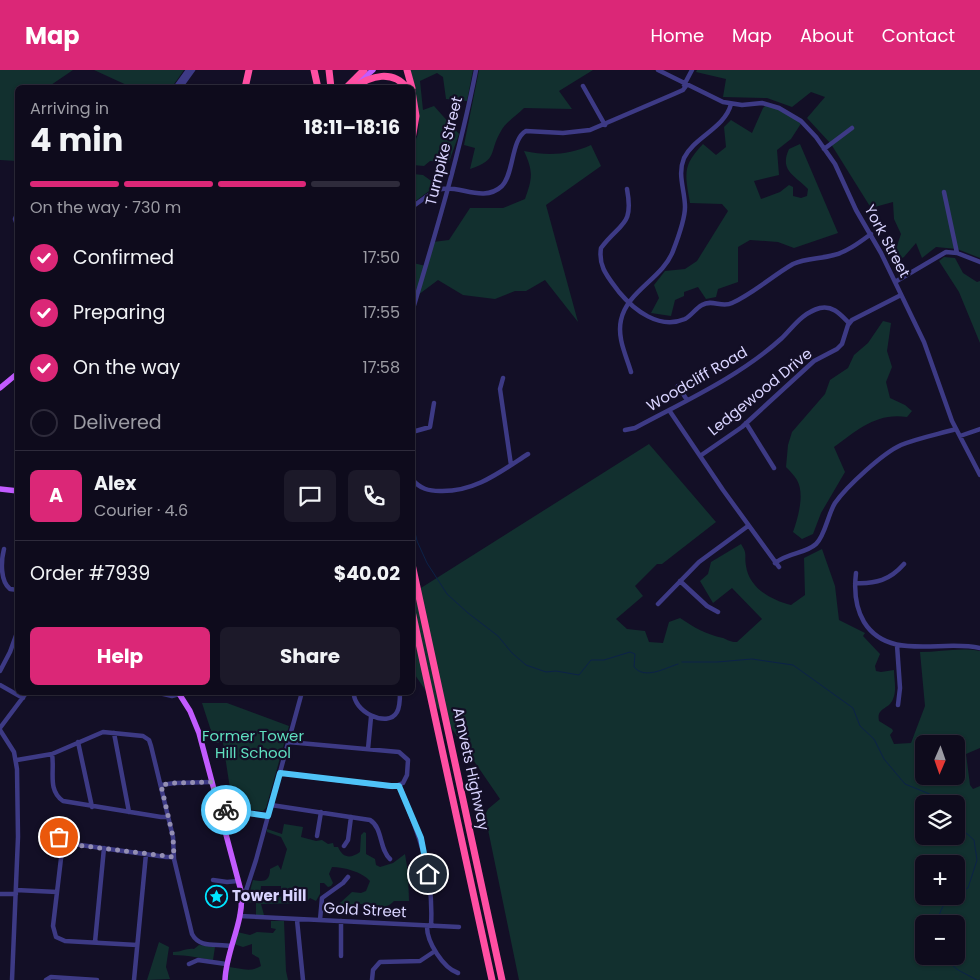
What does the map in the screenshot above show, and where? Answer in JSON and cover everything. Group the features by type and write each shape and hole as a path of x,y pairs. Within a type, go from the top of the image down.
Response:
{"highway":[{"path":"244,85 247,70"},
{"path":"314,70 319,85"},
{"path":"319,70 320,85"},
{"path":"349,85 365,70"},
{"path":"407,70 411,85"},
{"path":"329,71 331,85"},
{"path":"358,85 371,77 384,74 397,77 404,85"},
{"path":"415,109 415,122"},
{"name":"Amvets Highway","path":"415,578 502,980"},
{"name":"Amvets Highway","path":"415,625 492,980"}],"main road":[{"path":"356,85 373,70"},
{"path":"0,388 15,376"},
{"path":"0,489 15,491"},
{"path":"180,695 198,727 239,884 242,905 226,964 225,980"}],"street":[{"path":"177,85 188,70"},
{"path":"182,85 193,70"},
{"name":"Turnpike Street","path":"415,304 465,127 476,70"},
{"name":"York Street","path":"658,70 704,94 731,104 742,105 762,102 779,108 805,124 842,176 856,210 871,234 895,282 924,342 949,415 980,475"},
{"path":"415,205 438,190 448,189 476,193 488,192 500,187 504,182 520,136 526,131 569,133 588,131 605,125 681,91 692,70"},
{"path":"583,86 605,125"},
{"path":"630,372 622,344 621,319 629,303 668,261 673,252 685,209 681,173 686,156 728,114 731,104"},
{"path":"824,149 852,128"},
{"path":"627,189 629,202 628,218 601,248 600,256 604,272 629,303 650,318 661,322 678,321 687,318 701,305 709,302 730,304 794,264 808,259 836,255 871,234"},
{"path":"944,192 957,253"},
{"path":"895,282 943,253 957,253 980,262"},
{"path":"849,323 901,295"},
{"name":"Woodcliff Road","path":"625,430 635,428 749,366 782,338 806,314 828,307 837,311 849,323"},
{"name":"Ledgewood Drive","path":"700,456 746,423 814,361 838,349 842,344 849,323"},
{"path":"504,378 500,389 511,465"},
{"path":"678,386 687,400"},
{"path":"415,431 430,427 434,403"},
{"path":"669,410 777,565 790,554 806,551 819,541 830,511 836,501 857,479 884,457 902,445 956,429"},
{"path":"746,423 774,468"},
{"path":"960,436 980,429"},
{"path":"415,482 427,490 454,490 484,482 528,454"},
{"path":"658,604 708,554 748,526"},
{"path":"4,549 2,561 4,581 8,588 15,589"},
{"path":"855,583 875,583 887,579 904,564"},
{"path":"856,574 855,583 858,608 866,626 879,638 897,646 960,645 980,648"},
{"path":"680,581 707,606 718,612"},
{"path":"0,671 15,638"},
{"path":"897,646 900,688 898,705"},
{"path":"0,685 15,693"},
{"path":"18,695 23,698"},
{"path":"12,980 18,831 17,760 12,747 0,729 25,695"},
{"path":"242,905 301,695"},
{"path":"355,695 356,703 371,717 386,718 395,715 399,707 400,695"},
{"path":"368,749 371,717"},
{"path":"17,760 52,754 100,733 143,736 149,740 168,816 173,839 174,857 193,936 201,943 231,946"},
{"path":"114,733 129,812"},
{"path":"78,742 92,807"},
{"path":"280,773 391,786 399,786 404,782 407,775 409,763 406,756 398,752 288,742"},
{"path":"52,754 53,786 56,795 67,803 168,816"},
{"path":"161,785 212,782"},
{"path":"399,786 425,853 429,880 428,940 449,968 458,973"},
{"path":"271,805 351,816 373,821 385,854 390,859"},
{"path":"219,810 268,816"},
{"path":"317,836 320,812"},
{"path":"344,846 347,841 351,816"},
{"path":"62,849 56,844 58,838 64,837 68,844"},
{"path":"137,944 64,941 56,937 53,926 62,849 68,844 174,857"},
{"path":"95,942 104,848"},
{"path":"134,980 146,854"},
{"path":"320,920 322,898 348,877"},
{"path":"213,880 248,887"},
{"path":"0,894 57,892"},
{"name":"Gold Street","path":"239,916 459,927"},
{"path":"298,920 303,980"},
{"path":"341,922 341,956"},
{"path":"372,980 374,969 380,962 420,961 435,951"},
{"path":"189,964 198,960 226,964"},
{"path":"46,980 52,977 97,980"}],"green space":[{"path":"0,70 73,70 51,85 15,85 15,161 0,160"},
{"path":"94,70 184,70 173,85 127,85"},
{"path":"410,70 473,70 467,101 446,99 443,77 437,73 420,81 423,110 434,106 459,134 449,162 430,161 424,166 415,165 415,142 419,121 414,85"},
{"path":"479,70 593,70 559,91 572,109 524,108 503,128 489,158 470,169 475,148 464,145"},
{"path":"697,70 980,70 980,258 957,249 936,247 922,258 916,243 904,257 896,261 894,255 901,234 894,219 893,202 871,208 831,144 807,118 825,97 811,92 792,107 767,98 723,97 726,79 696,72"},
{"path":"767,104 802,122 791,139 777,150 779,175 754,181 761,199 780,192 789,185 793,187 793,196 801,198 807,196 808,189 790,172 786,163 789,149 800,144 838,233 794,248 778,242 750,240 738,247 738,282 718,289 716,297 706,299 698,287 684,292 684,296 675,300 671,316 651,313 659,298 654,285 665,271 685,269 697,261 728,211 722,204 690,203 686,177 691,158 703,144 716,155 726,147 724,127 731,120 752,133 763,108"},
{"path":"591,145 601,166 546,205 578,322 545,280 526,291 515,291 495,299 463,295 438,280 418,295 415,305 415,263 426,266 433,242 449,240 470,208 503,208 525,199 531,174 524,151 558,154 575,151"},
{"path":"415,174 423,175 437,185 415,202"},
{"path":"944,257 955,258 963,273 977,282 980,281 980,343 959,292 939,261"},
{"path":"883,321 891,323 887,351 892,367 886,382 890,398 905,405 912,411 907,417 886,417 868,424 834,447 845,472 821,513 813,534 802,539 793,532 801,499 799,486 796,478 786,467 788,445 792,432 825,394 830,380 848,368 854,355 868,343"},
{"path":"649,444 716,522 662,564 657,564 635,586 643,596 616,619 627,629 645,631 649,642 663,643 669,622 680,618 705,633 737,642 762,619 732,588 713,603 700,581 708,574 711,562 741,544 745,553 746,566 751,581 762,592 776,600 791,605 805,595 804,558 822,549 835,586 839,620 865,633 863,636 880,654 875,666 876,671 894,670 894,696 891,703 879,713 879,721 892,729 893,731 890,735 894,744 911,743 925,706 920,652 980,651 980,748 966,754 970,785 973,789 980,786 980,980 519,980 485,815 488,809 500,799 415,675 415,592"},
{"name":"Former Tower Hill School","path":"202,703 227,703 289,726 266,808 263,811 233,808 223,743 215,743"},
{"path":"284,824 303,827 301,837 316,841 322,840 328,844 333,843 334,847 338,847 345,855 353,856 360,852 361,835 364,832 366,833 366,854 375,859 376,865 380,867 393,863 405,854 409,901 394,901 386,907 360,904 353,910 343,909 340,903 352,892 361,893 366,891 370,881 352,871 332,867 329,874 333,883 328,887 324,883 320,883 320,894 316,901 310,898 305,903 261,904 264,915 256,915 256,903 247,902 253,880 267,879 270,869 278,865 281,870 287,849 281,837 267,832 267,829 282,834","holes":["261,886 281,886 281,896 276,896 276,900 265,900 263,897 256,900 255,894 260,895"]},
{"path":"271,921 284,921 288,980 227,980 229,967 249,970 261,966 259,958 252,954 252,944 243,947 234,944 237,932 250,935 257,932 273,933 276,929 271,928"},
{"path":"159,942 169,947 166,967 170,979 147,980"},
{"path":"199,945 215,947 213,960 173,955 173,952 194,949"}],"waterway":[{"path":"415,532 427,563 447,594 498,636 512,653 526,665 546,672 556,671 579,675 591,660 604,660 630,652 635,654 634,667 644,673 655,672 678,664"},
{"path":"682,662 752,659 793,665 853,708 860,726 874,739 884,759 905,784 932,795"},
{"path":"965,832 974,840 977,860 968,888 965,890"},
{"path":"939,915 944,905"},
{"path":"952,965 977,980"}],"way so far":[{"path":"59,837 64,837 68,844 174,857 173,837 161,785 212,782 219,810 226,810"}],"place":[{"name":"Tower Hill","path":"216,896"}],"route":[{"path":"226,810 268,816 280,773 399,786 421,838 428,874"}]}
